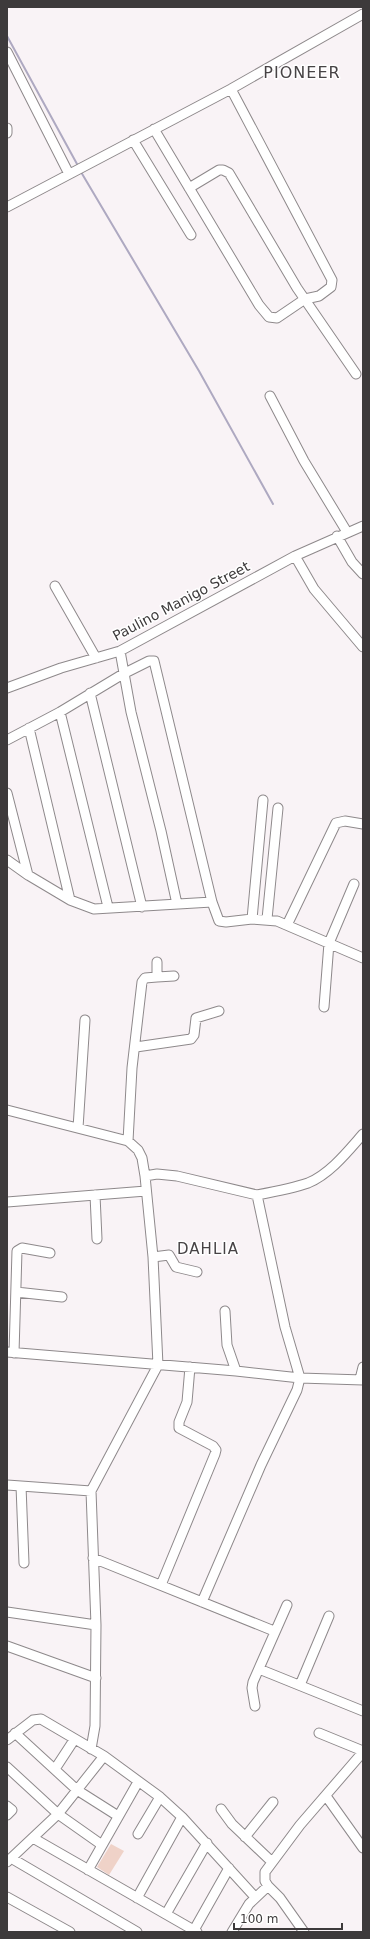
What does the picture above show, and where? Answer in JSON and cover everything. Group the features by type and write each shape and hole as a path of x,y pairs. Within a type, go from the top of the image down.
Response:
{"street":[{"path":"7,207 231,89 363,14"},
{"path":"8,54 69,174"},
{"path":"154,129 259,305 268,316 277,318 305,299 319,296 331,287 332,280 231,89"},
{"path":"7,128 7,133"},
{"path":"133,140 191,235"},
{"path":"189,188 215,172 223,170 226,171 305,299 336,347 356,374"},
{"path":"270,396 304,461 347,532"},
{"name":"Paulino Manigo Street","path":"7,688 61,668 120,651 295,556 337,536 363,526"},
{"path":"337,536 352,562 363,574"},
{"path":"295,556 314,589 363,647"},
{"path":"56,586 96,658"},
{"path":"120,651 130,712 161,831 177,904"},
{"path":"7,740 60,712 123,674 151,661 155,663 212,902 218,918 221,922 266,919 287,925 363,958"},
{"path":"90,693 142,907"},
{"path":"60,712 108,907"},
{"path":"29,728 70,900"},
{"path":"7,792 10,816 28,875"},
{"path":"252,919 263,800"},
{"path":"266,919 278,808"},
{"path":"287,925 336,823 345,821 363,824"},
{"path":"7,860 28,875 70,900 94,909 212,902"},
{"path":"324,1008 329,943 354,884"},
{"path":"157,977 158,962"},
{"path":"128,1141 132,1068 136,1047 142,982 145,978 174,976"},
{"path":"136,1047 192,1039 194,1035 196,1018 219,1011"},
{"path":"78,1128 85,1020"},
{"path":"7,1110 128,1141 138,1150 142,1158 145,1176 153,1257 158,1365 91,1491 96,1625 95,1726 91,1749"},
{"path":"145,1176 157,1174 177,1176 257,1194 308,1183 322,1175 350,1149 363,1134"},
{"path":"7,1202 146,1191"},
{"path":"202,1602 264,1459 297,1390 300,1378 282,1313 257,1194"},
{"path":"95,1195 97,1239"},
{"path":"50,1253 22,1248 18,1250 16,1292 10,1352 236,1371 300,1378 362,1380 363,1366"},
{"path":"153,1257 169,1255 176,1267 197,1272"},
{"path":"16,1292 62,1297"},
{"path":"225,1311 228,1345 236,1371"},
{"path":"161,1585 216,1450 213,1446 179,1428 179,1422 187,1402 190,1367"},
{"path":"7,1485 91,1491"},
{"path":"21,1486 24,1563"},
{"path":"93,1558 274,1632"},
{"path":"255,1706 252,1688 274,1632 287,1605"},
{"path":"7,1612 96,1625"},
{"path":"300,1685 329,1616"},
{"path":"7,1646 96,1678"},
{"path":"259,1669 363,1710"},
{"path":"7,1740 37,1718 44,1720 74,1740 104,1756 160,1797 182,1817 255,1897"},
{"path":"304,1932 268,1886 264,1876 272,1862 300,1825 363,1751 319,1733"},
{"path":"15,1734 78,1790 118,1816"},
{"path":"55,1769 74,1740"},
{"path":"104,1756 58,1814 9,1860 137,1932"},
{"path":"7,1767 58,1814 102,1845"},
{"path":"88,1870 138,1782"},
{"path":"326,1796 363,1848"},
{"path":"138,1834 160,1797"},
{"path":"245,1836 273,1802"},
{"path":"7,1806 12,1810 7,1815"},
{"path":"221,1809 232,1824 272,1862"},
{"path":"137,1898 182,1817"},
{"path":"33,1838 196,1931 229,1868"},
{"path":"166,1914 206,1843"},
{"path":"232,1932 244,1911 255,1897 268,1886"},
{"path":"7,1896 70,1932"}],"shaded area":[{"path":"111,1844 124,1851 109,1875 97,1867"}],"waterway":[{"path":"7,36 77,164"},
{"path":"81,172 199,371 273,504"}],"district":[{"name":"PIONEER","path":"302,72"},
{"name":"DAHLIA","path":"208,1249"}]}
